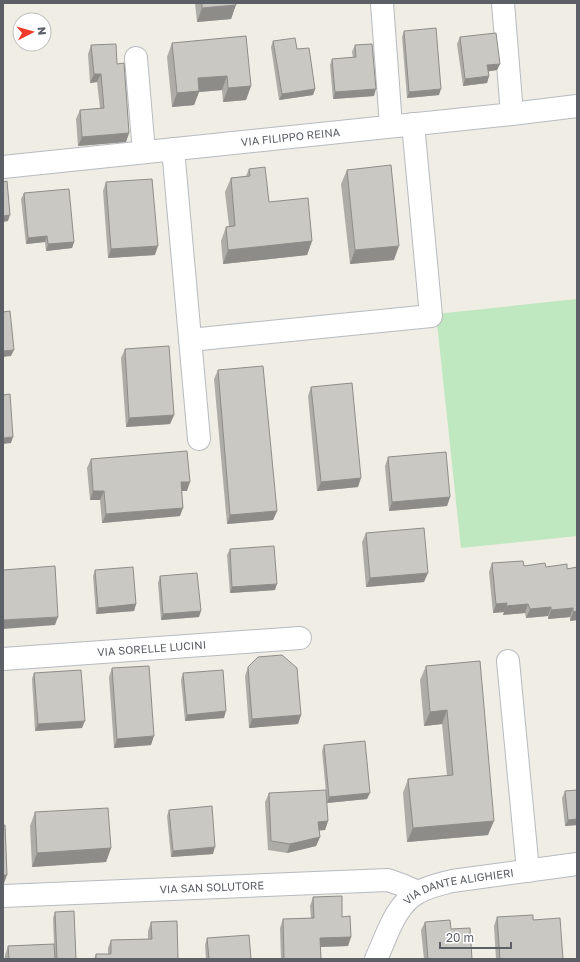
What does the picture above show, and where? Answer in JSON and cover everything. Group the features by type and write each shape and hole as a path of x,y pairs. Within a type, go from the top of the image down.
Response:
{"street":[{"path":"382,3 391,126"},
{"path":"503,3 512,114"},
{"path":"136,58 144,152"},
{"name":"VIA FILIPPO REINA","path":"3,167 577,106"},
{"path":"190,340 431,316 413,124"},
{"path":"173,149 199,439"},
{"name":"VIA SORELLE LUCINI","path":"3,659 300,638"},
{"path":"508,661 528,870"},
{"name":"VIA DANTE ALIGHIERI","path":"376,959 391,925 402,906 418,892 452,881 577,864"},
{"name":"VIA SAN SOLUTORE","path":"3,896 388,880 402,884 418,892"}],"green space":[{"path":"577,299 577,536 461,548 436,314"}],"building":[{"path":"202,3 236,3 236,5 202,8"},
{"path":"436,28 441,89 409,92 404,31"},
{"path":"496,33 500,64 487,65 489,76 465,79 460,37"},
{"path":"246,36 251,86 228,88 227,76 198,78 199,91 177,93 172,43"},
{"path":"295,38 297,49 309,48 315,89 282,94 273,41"},
{"path":"116,44 117,64 124,63 129,133 82,137 80,110 104,108 101,74 94,74 91,45"},
{"path":"372,44 376,89 335,92 332,59 356,57 355,45"},
{"path":"391,165 399,246 355,250 347,170"},
{"path":"265,167 269,202 308,198 312,241 228,250 226,227 235,226 231,178 250,176 249,169"},
{"path":"152,179 158,246 111,249 106,182"},
{"path":"7,181 10,215 3,216 3,182"},
{"path":"69,189 74,242 48,244 47,236 28,238 24,193"},
{"path":"10,311 14,350 3,351 3,312"},
{"path":"169,346 174,415 129,418 125,349"},
{"path":"263,366 277,511 230,515 218,370"},
{"path":"352,383 361,478 321,482 311,387"},
{"path":"10,394 13,437 3,438 3,395"},
{"path":"187,451 190,482 181,482 183,508 106,514 104,491 93,491 91,459"},
{"path":"446,452 450,497 392,502 388,457"},
{"path":"424,528 428,573 370,578 366,533"},
{"path":"274,546 277,584 232,587 230,549"},
{"path":"523,561 524,566 545,563 546,567 567,564 567,569 577,567 577,611 573,612 573,608 551,610 551,607 530,609 528,604 506,606 507,603 496,604 492,563"},
{"path":"55,566 58,617 3,620 3,570"},
{"path":"133,567 136,604 98,608 95,570"},
{"path":"197,573 201,611 163,614 160,576"},
{"path":"282,655 297,668 301,715 252,719 248,667 258,657"},
{"path":"480,661 494,821 413,828 408,779 453,775 447,710 430,712 426,666"},
{"path":"149,666 154,736 117,739 112,668"},
{"path":"81,670 85,721 38,724 34,673"},
{"path":"223,670 226,711 187,715 183,673"},
{"path":"365,741 370,793 329,797 324,745"},
{"path":"326,790 328,821 318,822 320,837 290,844 271,841 269,793"},
{"path":"577,790 577,819 568,820 565,791"},
{"path":"212,806 215,847 173,851 169,810"},
{"path":"108,808 111,848 37,853 35,812"},
{"path":"3,825 5,825 7,875 3,875"},
{"path":"342,896 342,917 350,916 351,937 320,938 321,959 284,959 283,919 314,918 313,897"},
{"path":"74,911 76,959 57,959 55,912"},
{"path":"533,915 533,920 560,918 563,959 500,959 497,917"},
{"path":"450,920 451,929 470,928 472,959 428,959 425,922"},
{"path":"177,921 178,959 96,959 96,954 111,954 111,940 152,939 151,922"},
{"path":"249,935 251,959 209,959 207,938"},
{"path":"54,944 55,959 9,959 8,946"}]}
